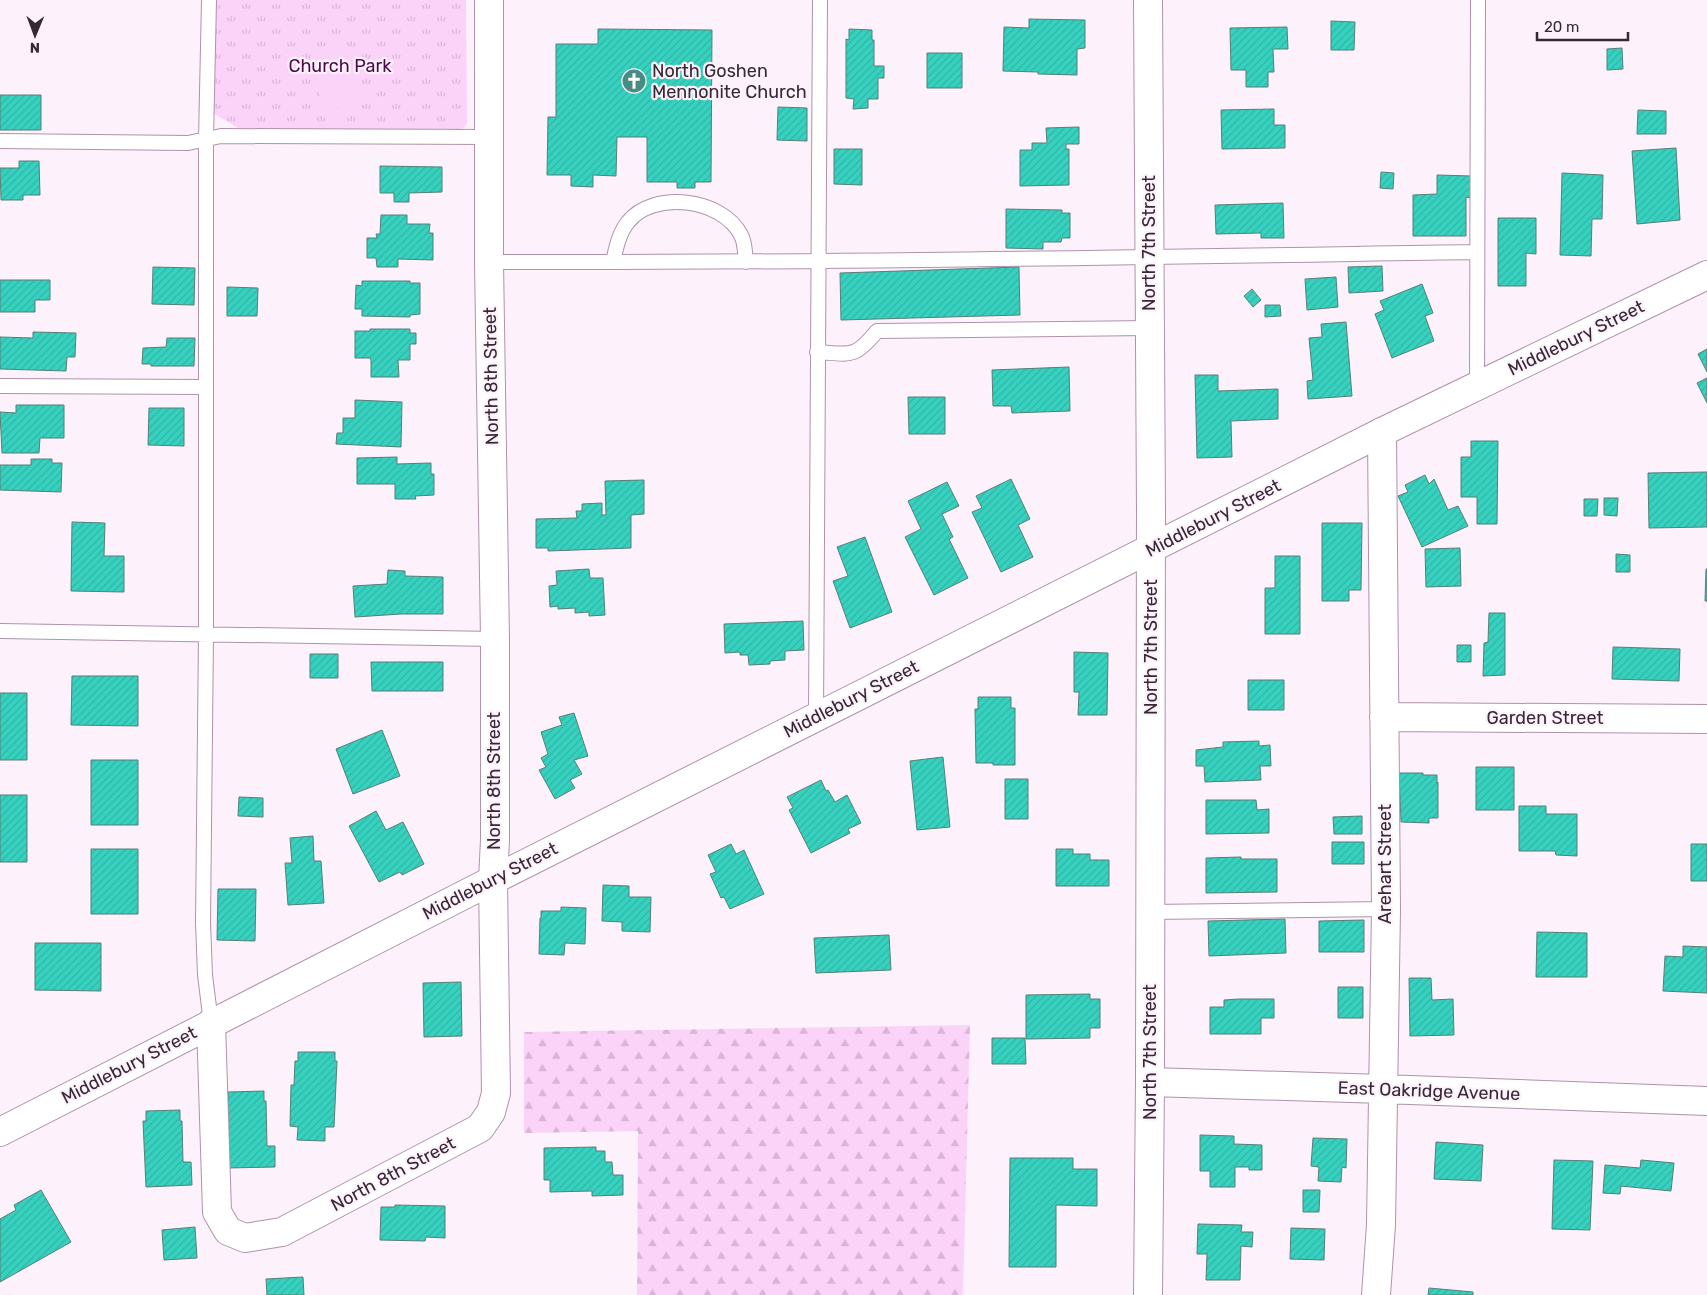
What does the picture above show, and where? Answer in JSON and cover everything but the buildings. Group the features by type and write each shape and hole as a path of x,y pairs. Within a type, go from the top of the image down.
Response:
{"street":[{"name":"North 8th Street","path":"211,1023 217,1212 228,1231 245,1238 282,1232 480,1128 491,1112 496,1093 493,880 495,840 495,639 489,262 489,0"},
{"name":"North 7th Street","path":"1148,0 1151,549 1148,1295"},
{"name":"Middlebury Street","path":"0,1132 493,880 1382,432 1707,275"},
{"name":"Arehart Street","path":"1376,1295 1381,1225 1386,909 1382,432"},
{"name":"Garden Street","path":"1384,717 1707,719"},
{"name":"East Oakridge Avenue","path":"1150,1082 1707,1101"}],"lane":[{"path":"209,0 206,140 206,634 203,923 205,975 211,1023"},
{"path":"816,717 820,0"},
{"path":"1477,386 1478,0"},
{"path":"0,140 188,143 221,136 489,136"},
{"path":"613,262 618,239 627,223 641,209 662,203 687,203 705,206 720,213 732,223 742,236 746,262"},
{"path":"489,262 746,262 1149,258 1478,252"},
{"path":"817,352 853,354 860,351 877,331 1150,328"},
{"path":"0,386 205,387"},
{"path":"0,631 495,639"},
{"path":"1150,912 1386,909"}],"green space":[{"name":"Church Park","path":"215,0 466,0 467,124 460,131 243,131 213,113"},
{"path":"319,52 359,52 360,108 320,109"},
{"path":"970,1025 963,1295 637,1295 638,1131 524,1133 524,1032"}],"place":[{"name":"North Goshen Mennonite Church","path":"634,81"}]}
